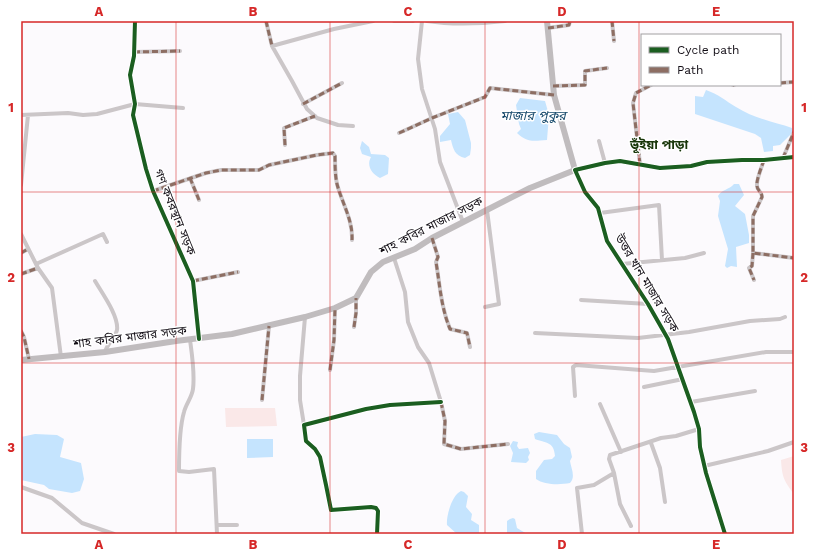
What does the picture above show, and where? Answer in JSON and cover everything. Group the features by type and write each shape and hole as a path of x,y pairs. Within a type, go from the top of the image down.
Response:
{"main road":[{"name":"উত্তর খান মাজার সড়ক","path":"547,21 554,95 575,170"},
{"name":"শাহ কবির মাজার সড়ক","path":"21,360 105,352 232,334 305,317 335,308 356,298 371,272 383,262 415,249 432,238 530,188 575,170"}],"street":[{"name":"গণ কবরস্থান সড়ক","path":"134,21 134,52 130,76 135,104 132,115 153,191 193,281 199,339"},
{"path":"266,21 272,46 307,109 315,116 338,125 353,126"},
{"path":"272,46 334,29 373,21"},
{"path":"394,21 413,21"},
{"path":"422,21 418,59 422,88 435,129 440,162 463,222"},
{"path":"427,21 447,24 480,24 505,21"},
{"path":"548,28 570,26 570,21"},
{"path":"612,21 614,41"},
{"path":"134,52 180,51"},
{"path":"553,86 585,85 585,71 607,68"},
{"path":"781,82 794,82"},
{"path":"303,104 342,84"},
{"path":"640,164 634,103 636,93 649,86"},
{"path":"400,133 432,118 485,97 490,88 554,95"},
{"path":"21,115 68,112 83,115 97,114 135,104 183,108"},
{"path":"21,185 28,115"},
{"path":"285,145 284,128 315,116"},
{"path":"784,158 794,132"},
{"path":"599,141 605,163"},
{"path":"153,191 206,172 221,170 259,170 269,165 333,153 335,156 336,182 345,209 351,221 352,240"},
{"name":"শাহ কবির মাজার সড়ক","path":"575,170 620,161 660,168 691,166 707,162 764,160 794,157"},
{"path":"754,280 749,268 752,266 753,254 753,216 762,197 762,194 756,185 764,160"},
{"name":"উত্তর খান মাজার সড়ক","path":"575,170 585,192 598,208 607,241 648,304 666,335 691,402 699,429 700,447 704,466 725,534"},
{"path":"190,178 199,200"},
{"path":"600,213 659,205 662,260"},
{"path":"485,307 499,304 487,210"},
{"path":"21,234 37,266 52,288 61,357"},
{"path":"21,274 103,234 107,242"},
{"path":"432,238 438,257 436,262 445,316 450,329 467,333 470,347"},
{"path":"21,253 28,249"},
{"path":"622,264 685,258 704,253"},
{"path":"753,254 794,258"},
{"path":"394,258 405,292 408,322 418,347 429,363 442,402 444,444 461,449 508,444"},
{"path":"193,281 238,272"},
{"path":"95,281 115,315 117,330 105,352"},
{"path":"354,328 356,298"},
{"path":"581,300 648,304"},
{"path":"330,370 334,340 335,308"},
{"path":"305,317 300,376 300,400 306,441 315,449 320,457 331,510 371,507 376,508 378,512 377,534"},
{"path":"535,333 568,333 631,338 666,335 750,321 780,319 785,317"},
{"path":"262,400 269,326"},
{"path":"21,330 29,360"},
{"path":"190,340 193,369 193,390 184,411 179,454 179,471 189,472 214,469 217,534"},
{"path":"575,396 573,367 576,365 654,371 766,352 794,352"},
{"path":"644,387 683,379"},
{"path":"691,402 755,391"},
{"path":"304,425 366,409 390,405 442,402"},
{"path":"600,404 621,452"},
{"path":"631,526 620,504 614,473 609,457 610,455 661,438 676,436 699,429"},
{"path":"651,442 660,468 665,502"},
{"path":"704,466 768,451 794,442"},
{"path":"582,534 578,488 594,485 614,473"},
{"path":"21,487 52,498 82,523 114,534"},
{"path":"217,525 236,525"}],"shaded area":[{"path":"225,408 275,408 277,426 226,427"},
{"path":"794,456 794,494 784,478 781,460"}],"water":[{"path":"706,90 749,114 792,128 793,132 780,145 773,146 773,151 764,152 761,138 755,134 695,114 695,96 703,97"},
{"name":"মাজার পুকুর","path":"520,98 545,101 549,115 547,140 528,140 517,133 521,129 516,105"},
{"path":"458,112 465,120 471,143 470,155 465,158 459,156 455,152 451,140 440,142 440,136 450,124 448,114"},
{"path":"362,141 369,147 371,154 385,155 389,158 388,174 380,178 372,172 369,164 371,157 362,154 360,148"},
{"path":"734,184 739,184 744,195 735,206 745,214 749,243 736,247 737,267 731,266 727,268 725,266 728,249 718,216 720,201 718,196 721,192"},
{"path":"539,432 557,435 564,444 570,448 572,457 570,461 573,478 570,483 552,484 536,479 536,471 544,460 552,459 555,456 551,445 535,439 534,434"},
{"path":"35,434 57,435 64,439 60,457 81,463 84,479 80,491 72,493 49,489 44,485 21,480 21,437"},
{"path":"247,439 273,439 273,457 247,458"},
{"path":"513,441 518,442 517,446 519,449 528,448 530,453 528,457 529,460 526,463 511,462 513,453 510,446"},
{"path":"461,491 468,496 466,507 472,514 471,520 479,525 479,534 457,534 447,525 452,501"},
{"path":"513,518 515,519 517,528 527,534 507,534 507,521"}],"marked path":[{"path":"266,21 272,46"},
{"path":"548,28 569,25 570,21"},
{"path":"612,21 614,41"},
{"path":"134,52 180,51"},
{"path":"553,86 585,85 585,71 607,68"},
{"path":"781,83 794,82"},
{"path":"303,104 342,83"},
{"path":"640,164 633,103 636,93 649,86"},
{"path":"399,133 485,97 490,88 554,95"},
{"path":"285,145 284,128 315,116"},
{"path":"783,158 794,132"},
{"path":"153,191 206,173 221,170 259,170 269,165 333,153 335,156 335,174 337,184 351,225 352,240"},
{"path":"764,160 757,183 757,187 762,197 753,216 753,253 794,258"},
{"path":"190,178 199,200"},
{"path":"432,238 438,257 436,262 441,296 447,321 450,329 467,333 470,347"},
{"path":"21,253 28,249"},
{"path":"753,253 752,266 749,268 754,280"},
{"path":"21,274 38,268"},
{"path":"193,281 238,272"},
{"path":"354,327 356,298"},
{"path":"330,370 334,340 335,308"},
{"path":"262,400 269,326"},
{"path":"21,331 24,337 29,359"},
{"path":"441,402 445,421 444,444 461,449 508,444"}],"cycle path":[{"path":"135,21 134,56 130,75 135,104 133,115 153,191 193,281 199,339"},
{"path":"725,534 706,473 700,447 699,429 668,339 648,304 607,241 598,208 585,192 575,170 620,161 660,168 691,166 707,162 764,160 794,157"},
{"path":"377,534 378,511 376,508 371,507 331,510 320,457 315,449 306,441 304,425 366,409 390,405 441,402"}],"district":[{"name":"ভূঁইয়া পাড়া","path":"659,144"}]}
